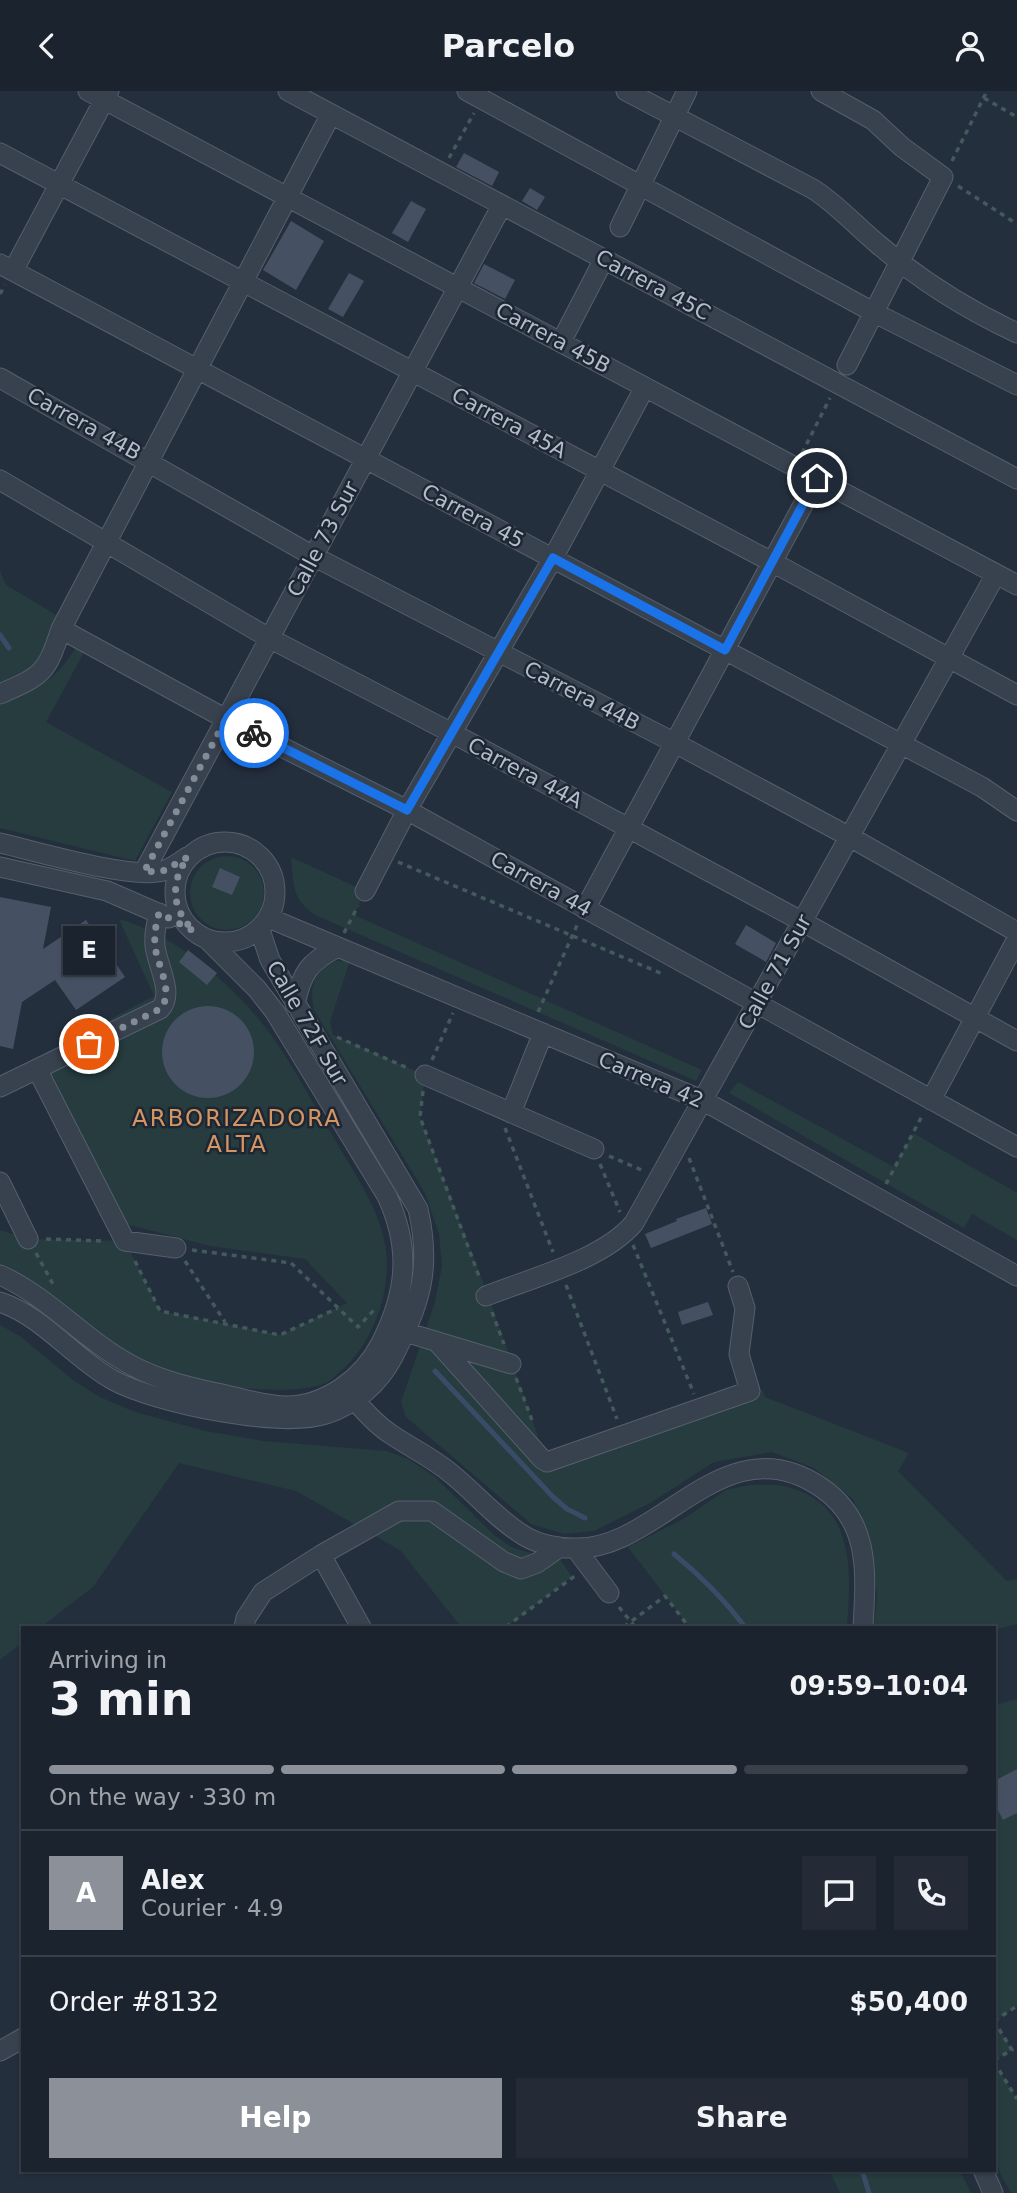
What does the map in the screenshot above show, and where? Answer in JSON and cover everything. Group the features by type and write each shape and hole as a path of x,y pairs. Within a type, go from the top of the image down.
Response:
{"street":[{"name":"Carrera 45C","path":"289,91 1017,479"},
{"path":"626,91 824,196 900,262 993,322 1017,333"},
{"path":"620,227 687,91"},
{"path":"821,91 873,120 902,147 943,177 847,365"},
{"path":"7,267 59,185 100,94"},
{"name":"Carrera 45B","path":"100,94 1017,585"},
{"path":"478,94 873,312 1017,385"},
{"path":"0,694 36,677 51,660 61,629 331,114"},
{"name":"Carrera 45A","path":"0,153 772,562 1017,695"},
{"name":"Calle 73 Sur","path":"144,872 502,205"},
{"path":"561,342 604,259"},
{"name":"Carrera 45","path":"7,267 982,787 1017,811"},
{"name":"Carrera 44B","path":"0,378 313,556 674,743 850,837 1017,932"},
{"path":"365,891 407,810 553,558 645,387"},
{"path":"586,909 817,478"},
{"name":"Carrera 44A","path":"0,480 269,638 803,922 1017,1041"},
{"name":"Calle 71 Sur","path":"486,1296 592,1254 620,1239 643,1211 996,573"},
{"name":"Carrera 44","path":"61,629 226,719 407,810 1017,1147"},
{"path":"0,843 106,867 144,872 163,871 201,847 215,842 231,842 247,846 260,855 270,867 276,898 264,924 236,941 221,942 200,935 159,913 107,891 0,867"},
{"path":"188,857 175,881 174,895 181,915 200,935"},
{"path":"0,1087 151,1014 165,1004 166,990 155,944 155,927 159,913"},
{"name":"Carrera 42","path":"264,924 338,947 704,1101 1017,1276"},
{"name":"Calle 72F Sur","path":"0,1302 28,1314 96,1370 132,1389 219,1411 286,1419 324,1415 389,1365 414,1314 424,1273 424,1233 418,1209 295,1005 267,953 264,924"},
{"name":"Calle 72F Sur","path":"0,1275 21,1285 131,1366 179,1385 286,1406 350,1394 374,1357 393,1314 404,1270 400,1227 387,1196 275,1013 257,989 200,935"},
{"path":"931,1100 1017,939"},
{"path":"295,1005 304,974 311,963 338,947"},
{"path":"511,1113 537,1031"},
{"path":"37,1069 125,1241 176,1248"},
{"path":"425,1075 594,1149"},
{"path":"0,1182 28,1239"},
{"path":"437,1342 547,1462 750,1391 739,1354 745,1308 738,1286"},
{"path":"405,1332 511,1364"},
{"path":"350,1394 380,1427 435,1460 502,1520 537,1542 568,1548 602,1544 619,1538 710,1484 738,1472 765,1469 796,1475 814,1482 838,1500 854,1524 862,1548 866,1575 863,1626"},
{"path":"244,1626 246,1618 263,1592 321,1555 399,1511 432,1511 504,1562 521,1569 568,1548"},
{"path":"568,1548 589,1565 608,1593"},
{"path":"321,1555 360,1626"},
{"path":"0,2051 21,2039"},
{"path":"983,2172 993,2193"}],"path":[{"path":"987,91 943,177 1017,224"},
{"path":"441,172 478,94"},
{"path":"984,98 1017,117"},
{"path":"795,467 838,383"},
{"path":"383,856 668,976"},
{"path":"338,947 365,891"},
{"path":"537,1031 572,935 586,909"},
{"path":"460,998 425,1075 420,1117 534,1425"},
{"path":"334,1035 425,1075"},
{"path":"895,1167 931,1100"},
{"path":"682,1140 738,1286"},
{"path":"594,1149 661,1179"},
{"path":"594,1149 701,1409"},
{"path":"28,1239 125,1241 160,1311 280,1335 338,1308"},
{"path":"28,1239 59,1294"},
{"path":"176,1248 226,1323"},
{"path":"176,1248 291,1263 358,1327 376,1308"},
{"path":"509,1626 589,1565"},
{"path":"608,1593 634,1626"},
{"path":"625,1626 665,1596 688,1626"},
{"path":"996,2020 1017,2006"},
{"path":"996,2024 1012,2050 996,2060"},
{"path":"996,2064 1017,2099"}],"green space":[{"path":"0,571 6,585 58,616 46,657 20,675 0,683"},
{"path":"79,642 87,647 46,722 172,792 135,861 0,828 0,705 26,693 54,675"},
{"path":"227,856 248,862 258,872 264,893 258,914 248,924 227,930 206,924 196,914 190,893 196,872 206,862"},
{"path":"291,857 365,891 354,915 702,1070 696,1081 315,915 302,903 295,890"},
{"path":"119,919 142,927 187,952 247,1006 286,1057 373,1207 386,1250 383,1299 363,1345 342,1370 326,1383 293,1389 251,1389 175,1375 134,1357 0,1277 0,1230 28,1239 125,1241 160,1311 280,1335 347,1303 305,1259 210,1246 126,1224 40,1056 154,996"},
{"path":"336,961 350,961 330,1021 333,1035 425,1075 420,1117 488,1295 547,1462 762,1390 765,1397 909,1453 898,1471 1007,1581 1017,1579 1017,1624 996,1629 996,1626 874,1626 877,1595 872,1550 853,1499 814,1468 772,1452 714,1462 652,1502 594,1531 564,1534 531,1524 406,1417 401,1402 435,1302 442,1266 439,1234 425,1193 314,1010 314,981 328,965"},
{"path":"738,1082 894,1167 913,1133 1017,1193 1017,1240 972,1214 964,1228 729,1093"},
{"path":"0,1325 20,1336 74,1381 100,1397 135,1412 206,1431 263,1441 387,1451 408,1459 435,1477 493,1534 511,1547 560,1559 572,1577 508,1626 460,1626 400,1550 296,1491 179,1463 93,1587 42,1626 21,1626 21,1644 0,1660"},
{"path":"749,1485 783,1486 810,1496 826,1509 838,1525 848,1563 847,1626 688,1626 628,1547 685,1518 726,1490"},
{"path":"1017,1699 1017,1769 996,1780 996,1704"},
{"path":"996,1807 1003,1820 1017,1813 1017,2006 996,2020"},
{"path":"996,2023 1012,2050 996,2059"},
{"path":"996,2065 1017,2099 1017,2193 1011,2193 996,2161"},
{"path":"830,2172 961,2172 971,2193 840,2193"}],"building":[{"path":"464,153 499,172 492,186 456,167"},
{"path":"530,188 545,197 537,210 522,201"},
{"path":"411,201 426,209 408,242 392,233"},
{"path":"291,221 324,241 296,290 263,270"},
{"path":"484,264 515,280 505,299 474,283"},
{"path":"349,273 364,281 343,317 328,309"},
{"path":"220,868 240,877 232,895 212,887"},
{"path":"0,897 51,907 43,949 86,920 125,977 76,1010 55,980 22,1002 13,1049 0,1046"},
{"path":"746,925 776,943 766,962 735,944"},
{"path":"188,950 217,973 207,985 179,962"},
{"path":"208,1006 225,1010 240,1020 250,1035 254,1052 250,1069 240,1084 225,1094 208,1098 191,1094 176,1084 166,1069 162,1052 166,1035 176,1020 191,1010"},
{"path":"706,1208 712,1224 651,1248 645,1234"},
{"path":"708,1302 713,1315 682,1325 678,1312"},
{"path":"1017,1769 1017,1813 1003,1820 996,1807 996,1780"}],"waterway":[{"path":"0,635 9,648"},
{"path":"435,1371 553,1497 567,1509 585,1518"},
{"path":"674,1554 712,1588 744,1626"},
{"path":"863,2172 869,2193"}],"way so far":[{"path":"89,1044 165,1004 166,990 158,964 155,927 159,913 194,931 184,922 174,895 175,881 188,857 163,871 144,872 226,719 254,733"}],"place":[{"name":"E","path":"89,1044"}],"district":[{"name":"ARBORIZADORA ALTA","path":"237,1131"}],"route":[{"path":"254,733 407,810 553,558 725,650 817,478"}]}
